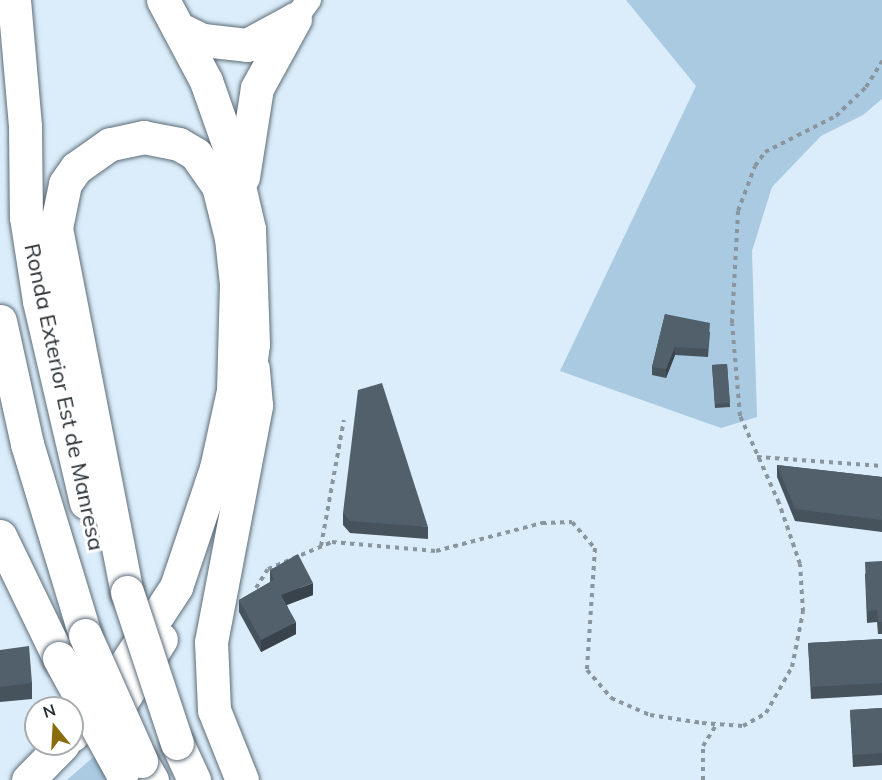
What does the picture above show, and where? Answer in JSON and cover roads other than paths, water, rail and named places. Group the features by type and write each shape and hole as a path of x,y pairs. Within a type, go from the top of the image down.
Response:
{"main road":[{"name":"Ronda Exterior Est de Manresa","path":"14,0 25,127 26,217 39,301 119,601 148,764"},
{"path":"163,0 206,81 241,192 252,260 253,368 256,405 211,642 214,710 242,780"},
{"path":"180,29 203,40 247,45 302,9"},
{"path":"241,192 257,88 302,9"},
{"path":"84,720 106,693 176,587 216,468 233,391 236,284 231,238 218,186 196,154 179,144 144,137 110,144 76,168 65,184 56,228 119,601"},
{"name":"Ronda Exterior Est de Manresa","path":"0,321 27,444 85,634 148,764 183,780"},
{"path":"51,780 122,700 180,606 205,551 231,471 253,368"},
{"path":"0,536 59,658 148,764 194,780"},
{"path":"28,780 51,756"}]}
